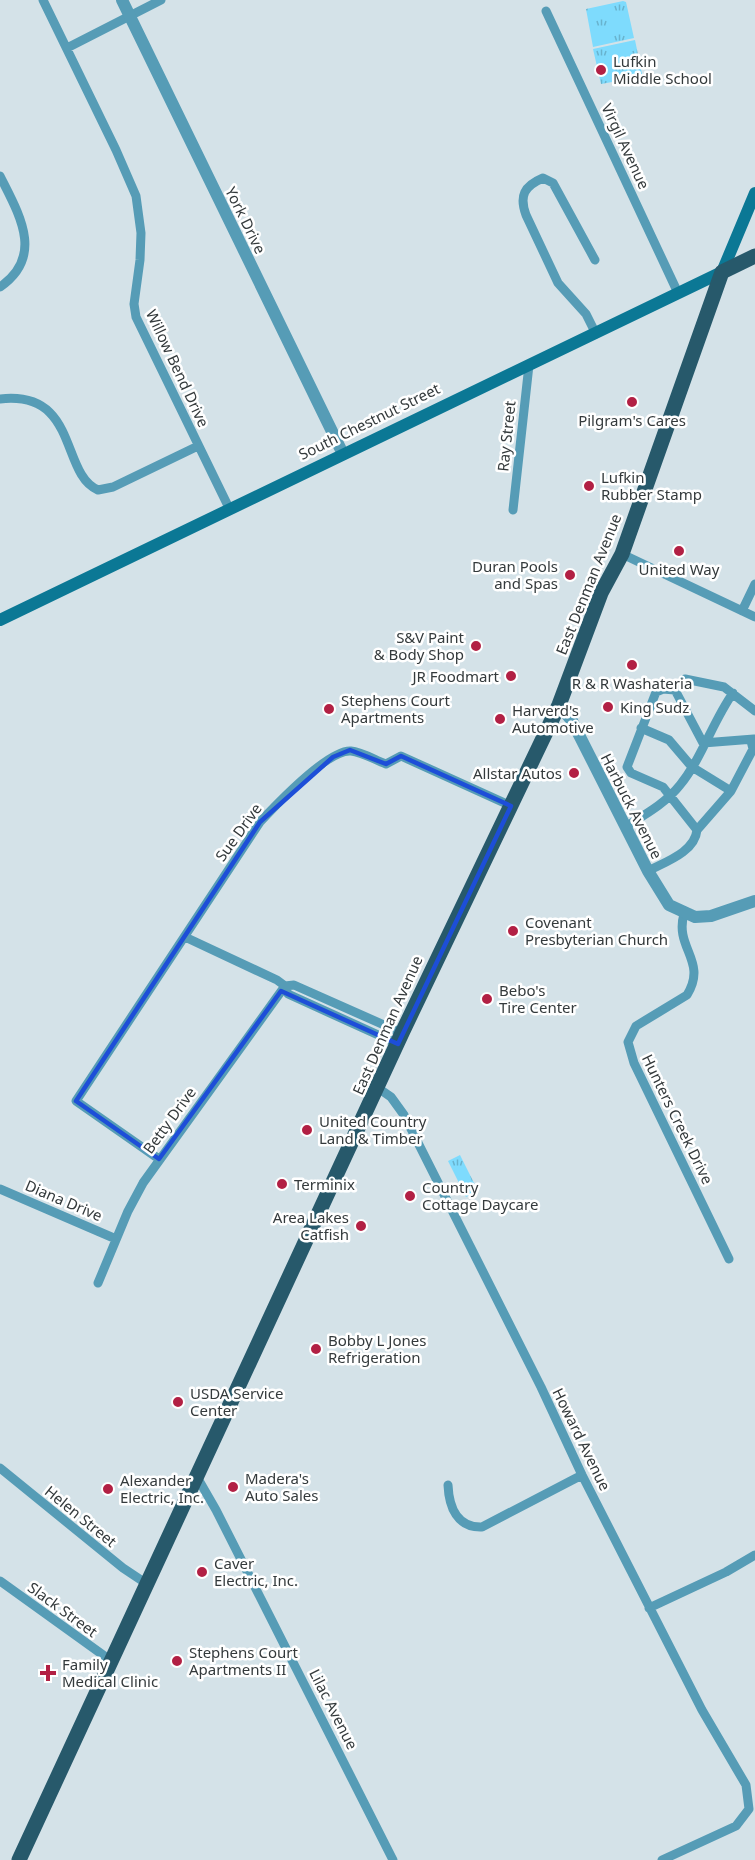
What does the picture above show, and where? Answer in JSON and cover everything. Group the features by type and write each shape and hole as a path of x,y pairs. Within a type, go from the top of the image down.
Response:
{"main road":[{"name":"East Denman Avenue","path":"19,1860 400,1038 559,705 601,593 622,554 722,272 755,193"},
{"name":"South Chestnut Street","path":"0,620 755,256"}],"street":[{"name":"Willow Bend Drive","path":"43,0 136,196 141,233 134,304 136,317 230,510"},
{"name":"York Drive","path":"122,0 342,454"},
{"path":"67,48 161,0"},
{"name":"Virgil Avenue","path":"546,11 678,293"},
{"path":"0,176 21,218 26,241 21,264 0,287"},
{"path":"595,260 553,183 543,178 530,183 523,193 522,205 526,215 558,283 586,314 596,334"},
{"name":"Ray Street","path":"513,510 529,365"},
{"path":"0,399 29,400 42,407 60,426 87,483 98,490 113,487 198,446"},
{"path":"622,554 755,617"},
{"path":"742,611 755,584"},
{"path":"675,690 681,681 690,679 724,687 755,711"},
{"path":"675,690 663,688 656,692 629,759 628,771 663,787 697,830"},
{"path":"675,690 703,743"},
{"path":"625,827 670,796 692,767 703,743 734,693"},
{"name":"Harbuck Avenue","path":"559,705 572,721 648,871 669,905 684,914"},
{"path":"641,728 669,740 692,767 731,791"},
{"path":"648,871 683,852 696,836 697,830 731,791 753,749 753,740 745,739 703,743"},
{"name":"Sue Drive","path":"159,1159 76,1101 260,822 316,769 350,750 386,764 401,756 511,807"},
{"path":"684,914 695,917 711,916 755,901"},
{"name":"Hunters Creek Drive","path":"684,914 680,927 695,969 692,988 677,1002 636,1026 628,1042 634,1063 729,1259"},
{"path":"185,938 278,980 285,986 288,994 400,1038"},
{"name":"Betty Drive","path":"98,1282 128,1211 159,1159 285,986"},
{"name":"Howard Avenue","path":"378,1088 391,1097 404,1115 649,1608 746,1785 749,1809 736,1826 662,1860"},
{"name":"Diana Drive","path":"0,1189 116,1239"},
{"name":"Helen Street","path":"0,1468 123,1568 147,1584"},
{"path":"448,1485 448,1499 458,1518 466,1525 482,1527 582,1475"},
{"name":"Lilac Avenue","path":"197,1477 216,1510 393,1860"},
{"path":"649,1608 726,1572 755,1555"},
{"name":"Slack Street","path":"0,1581 110,1660"}],"highlighted area":[{"path":"350,750 386,764 401,756 511,806 398,1044 281,991 159,1159 76,1101 260,822 333,757"}],"green space":[{"path":"626,2 634,38 593,47 586,9"},
{"path":"635,40 642,74 640,77 601,84 593,49"},
{"path":"460,1155 478,1191 466,1197 448,1161"}],"place":[{"name":"Lufkin Middle School","path":"601,70"},
{"name":"Pilgram's Cares","path":"632,402"},
{"name":"Lufkin Rubber Stamp","path":"589,486"},
{"name":"United Way","path":"679,551"},
{"name":"Duran Pools and Spas","path":"570,575"},
{"name":"S&V Paint & Body Shop","path":"476,646"},
{"name":"R & R Washateria","path":"632,665"},
{"name":"JR Foodmart","path":"511,676"},
{"name":"King Sudz","path":"608,707"},
{"name":"Stephens Court Apartments","path":"329,709"},
{"name":"Harverd's Automotive","path":"500,719"},
{"name":"Allstar Autos","path":"574,773"},
{"name":"Covenant Presbyterian Church","path":"513,931"},
{"name":"Bebo's Tire Center","path":"487,999"},
{"name":"United Country Land & Timber","path":"307,1130"},
{"name":"Terminix","path":"282,1184"},
{"name":"Country Cottage Daycare","path":"410,1196"},
{"name":"Area Lakes Catfish","path":"361,1226"},
{"name":"Bobby L Jones Refrigeration","path":"316,1349"},
{"name":"USDA Service Center","path":"178,1402"},
{"name":"Madera's Auto Sales","path":"233,1487"},
{"name":"Alexander Electric, Inc.","path":"108,1489"},
{"name":"Caver Electric, Inc.","path":"202,1572"},
{"name":"Stephens Court Apartments II","path":"177,1661"},
{"name":"Family Medical Clinic","path":"48,1673"}]}
